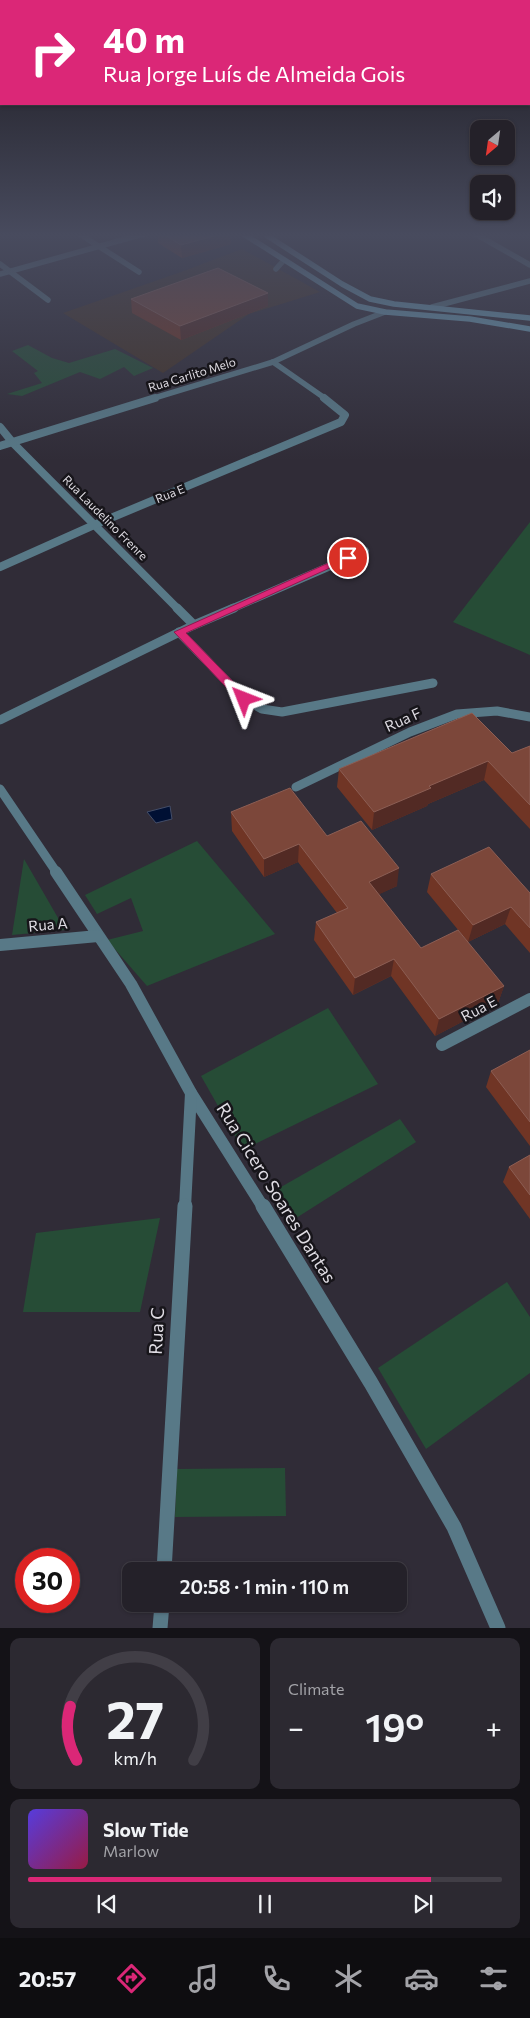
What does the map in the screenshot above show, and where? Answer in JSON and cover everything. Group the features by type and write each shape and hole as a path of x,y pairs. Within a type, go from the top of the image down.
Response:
{"main road":[{"path":"372,309 385,312 445,316 530,329"},
{"path":"450,309 530,318"}],"street":[{"name":"Rua Carlito Melo","path":"0,446 272,362 354,324 385,312"},
{"name":"Rua E","path":"0,567 94,525 341,422 345,416 341,410 272,362"},
{"name":"Rua Laudelino Frenre","path":"0,427 13,443 194,625"},
{"path":"0,720 194,625 365,551"},
{"path":"179,632 244,699 254,706 270,711 294,710 434,683"},
{"name":"Rua F","path":"296,787 410,732 456,714 497,711 530,717"},
{"name":"Rua Cicero Soares Dantas","path":"0,789 131,984 191,1093 310,1282 454,1528 498,1628"},
{"name":"Rua A","path":"0,945 98,936"},
{"name":"Rua E","path":"442,1045 530,999"},
{"name":"Rua C","path":"165,1562 191,1093"},
{"path":"160,1628 161,1612"}],"shaded area":[{"path":"75,309 265,309 249,314 163,373 63,313"}],"green space":[{"path":"28,345 52,358 69,363 115,349 153,368 134,376 124,367 100,379 80,372 22,396 7,394 42,383 34,373 38,371 12,351"},
{"path":"530,522 530,655 453,622"},
{"path":"197,841 275,934 147,986 107,940 143,931 131,898 97,914 85,895"},
{"path":"24,859 65,930 12,935"},
{"path":"328,1008 378,1084 243,1150 201,1076"},
{"path":"400,1119 416,1142 293,1220 274,1191"},
{"path":"160,1218 140,1312 23,1312 36,1233"},
{"path":"507,1282 530,1317 530,1373 426,1449 378,1368"},
{"path":"285,1468 286,1516 175,1517 177,1469"}],"water":[{"path":"170,806 172,819 156,823 147,812"}],"building":[{"path":"149,309 225,309 180,326"},
{"path":"472,713 512,753 530,746 530,805 488,761 374,812 339,769"},
{"path":"290,788 327,836 361,821 399,868 369,882 421,948 458,930 504,986 439,1019 394,959 355,978 316,922 348,908 299,844 264,859 231,812"},
{"path":"489,847 530,893 530,928 511,907 473,925 431,874"},
{"path":"530,1050 530,1122 491,1071"},
{"path":"530,1155 530,1195 509,1167"}],"route":[{"path":"244,699 179,632 348,558"}]}
